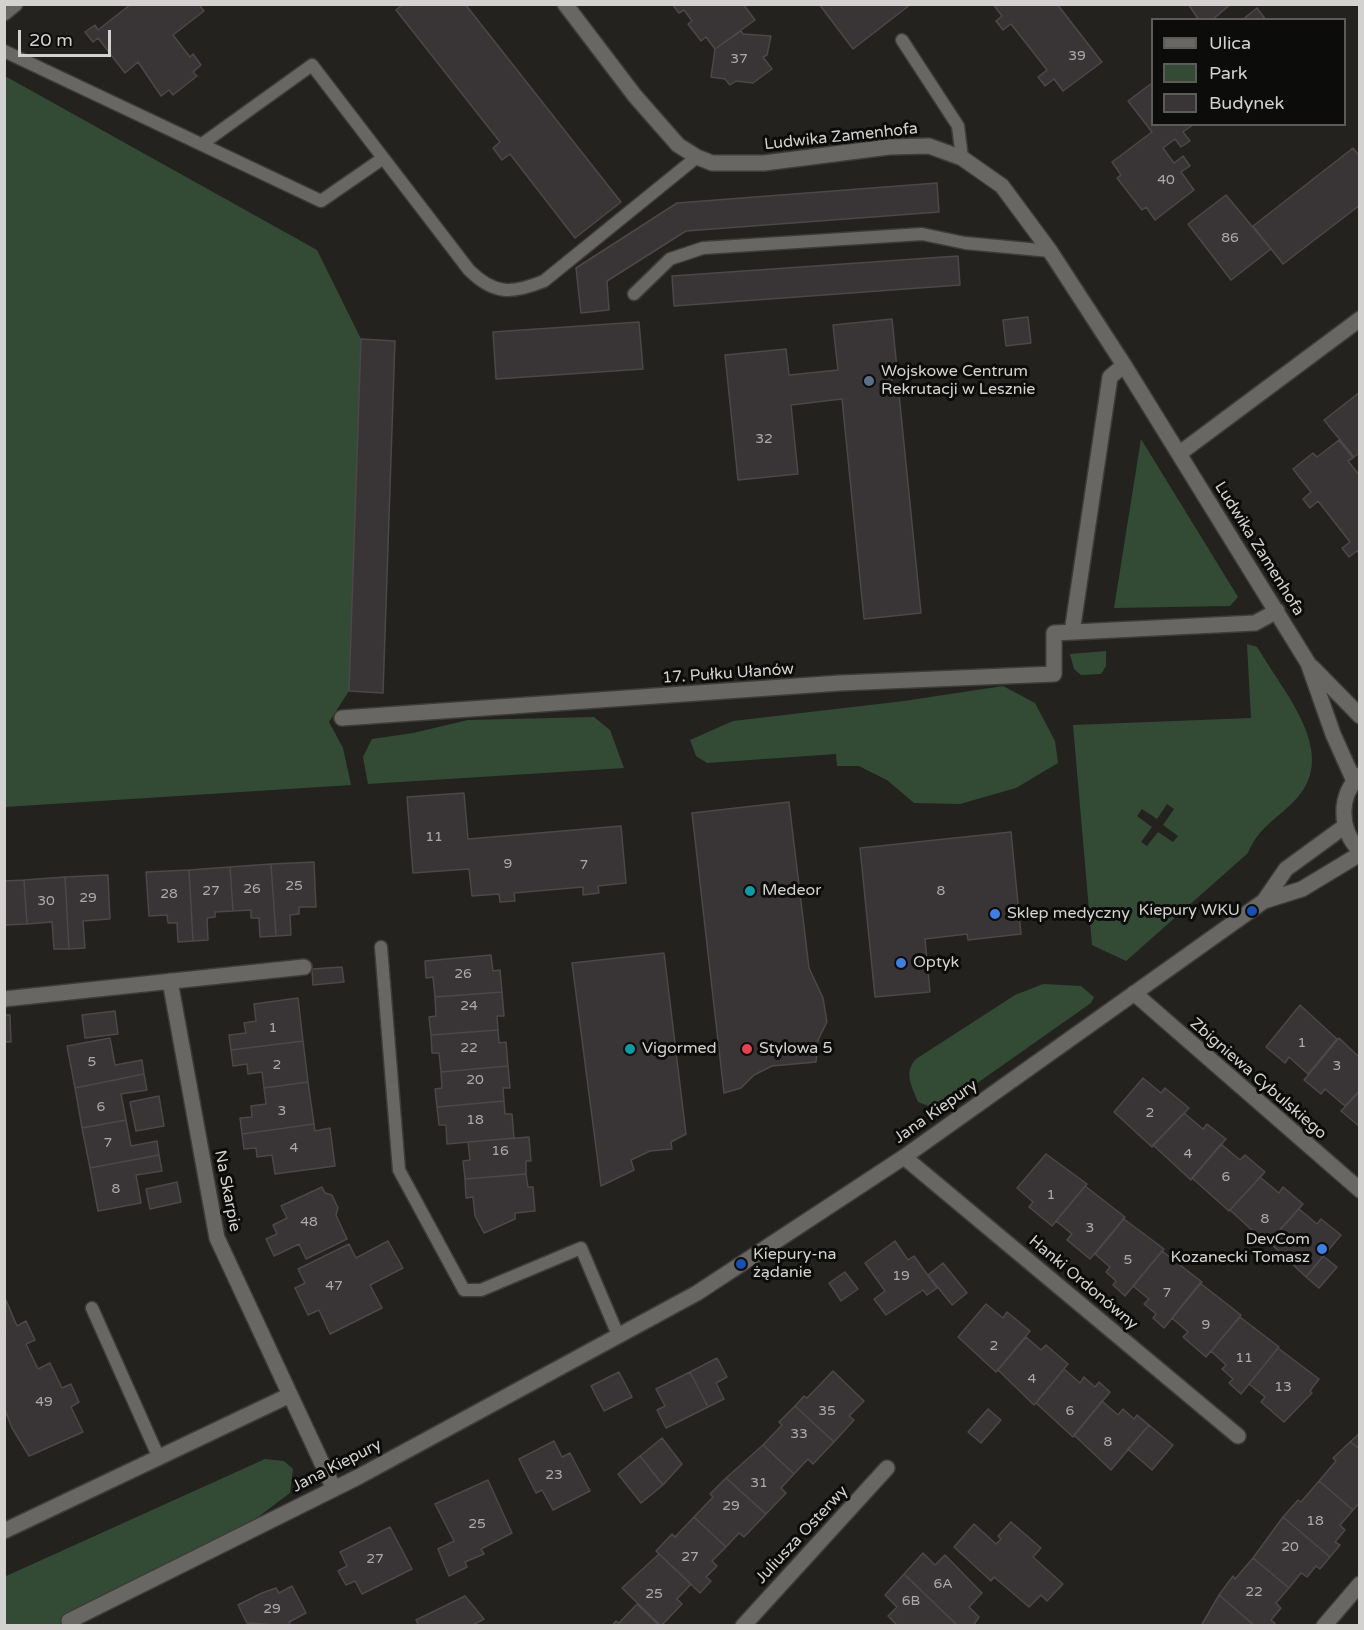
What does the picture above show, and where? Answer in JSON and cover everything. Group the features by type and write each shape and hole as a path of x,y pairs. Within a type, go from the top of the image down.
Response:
{"street":[{"path":"4,13 15,4"},
{"name":"Ludwika Zamenhofa","path":"565,4 634,96 678,145 697,157 712,163 764,163 889,147 929,146 962,158 1002,186 1050,252 1124,365 1277,611 1308,663 1333,734 1357,778"},
{"path":"1180,453 1359,319"},
{"path":"1124,365 1110,377 1072,632 1255,623 1277,611"},
{"name":"17. Pułku Ułanów","path":"342,718 405,711 630,699 840,683 1054,674 1054,633 1072,632"},
{"name":"Ludwika Zamenhofa","path":"1308,663 1359,716"},
{"path":"1357,778 1344,802 1345,826 1359,853"},
{"name":"Jana Kiepury","path":"1264,902 1287,869 1345,826"},
{"name":"Jana Kiepury","path":"71,1623 334,1489 697,1293 904,1157 1264,902 1302,889 1359,853"},
{"path":"4,999 304,967"},
{"name":"Na Skarpie","path":"170,981 217,1238 334,1489"},
{"name":"Zbigniewa Cybulskiego","path":"1134,993 1359,1190"},
{"name":"Hanki Ordonówny","path":"904,1157 1238,1436"},
{"path":"4,1531 290,1395"},
{"name":"Juliusza Osterwy","path":"743,1626 888,1468"},
{"path":"1324,1626 1359,1584"}],"lane":[{"path":"902,40 958,126 962,158"},
{"path":"4,51 321,201 382,159"},
{"path":"202,144 312,65 469,270 482,283 503,291 524,289 544,281 697,157"},
{"path":"634,294 670,259 703,248 922,234 965,243 1050,252"},
{"path":"381,947 399,1170 464,1290 481,1290 581,1248 618,1335"},
{"path":"92,1308 159,1458"}],"green space":[{"path":"5,76 317,250 361,339 349,691 329,722 343,748 351,785 5,807"},
{"path":"1141,439 1238,597 1230,606 1114,608"},
{"path":"1247,644 1257,647 1283,687 1294,705 1310,743 1312,762 1308,781 1297,798 1263,829 1248,853 1126,961 1092,945 1073,725 1251,718","holes":["1167,804 1174,809 1163,825 1178,836 1173,842 1158,832 1147,846 1141,842 1152,827 1137,816 1142,809 1157,819"]},
{"path":"1106,651 1106,666 1101,674 1081,675 1074,669 1070,654"},
{"path":"1003,686 1035,703 1055,741 1058,763 1016,788 960,804 914,803 887,780 859,766 837,766 836,754 707,763 696,756 690,740 733,721 904,701"},
{"path":"594,717 610,730 624,768 368,784 363,757 372,739 413,733 468,720"},
{"path":"1043,984 1081,986 1094,997 1091,1003 939,1110 918,1102 909,1075 916,1059 1015,995"},
{"path":"265,1459 284,1461 293,1469 290,1493 258,1517 69,1621 58,1625 5,1625 4,1577"}],"building":[{"path":"131,4 201,4 204,11 173,35 190,57 193,54 201,65 193,72 197,76 173,95 169,90 161,96 138,62 125,73 98,38 93,42 85,32 95,25 98,30"},
{"path":"403,4 465,4 621,202 575,238 510,154 502,160 493,148 500,142 396,10"},
{"path":"672,4 743,4 755,20 715,49 706,37 701,41 688,24 692,21 684,10 679,13"},
{"path":"819,4 911,4 853,49"},
{"path":"993,4 1057,4 1102,62 1063,91 1054,79 1045,86 1038,77 1047,70 1011,24 1003,30 996,21 1002,16"},
{"path":"1188,4 1231,4 1214,18 1198,18"},
{"path":"1257,8 1264,18 1244,18"},
{"path":"741,31 743,34 771,36 767,55 763,57 772,69 753,83 736,81 730,85 725,79 711,77 715,49"},
{"path":"1151,84 1151,126 1191,126 1183,132 1190,141 1181,147 1175,139 1163,148 1174,163 1183,156 1190,166 1181,172 1194,190 1155,220 1146,207 1142,210 1117,178 1121,175 1112,162 1152,132 1128,101"},
{"path":"1353,148 1360,157 1360,205 1283,264 1253,226"},
{"path":"937,183 939,212 686,231 607,281 609,310 581,313 576,268 677,203"},
{"path":"1226,195 1271,249 1231,280 1188,224"},
{"path":"958,256 960,285 674,306 672,276"},
{"path":"1028,317 1031,343 1006,346 1003,320"},
{"path":"892,319 897,369 891,370 893,395 899,394 921,613 864,619 842,399 791,405 798,474 738,480 725,355 786,349 789,375 838,370 833,325"},
{"path":"639,322 643,369 496,379 493,332"},
{"path":"361,339 395,341 383,693 349,691"},
{"path":"1360,392 1360,453 1354,457 1324,420"},
{"path":"1339,440 1353,458 1348,461 1360,476 1360,554 1357,551 1349,557 1342,548 1350,542 1318,501 1310,508 1303,499 1311,492 1293,469 1313,453 1317,457"},
{"path":"464,793 468,839 621,826 626,883 598,886 599,893 583,895 583,887 514,893 515,901 500,902 499,894 472,896 469,869 413,873 407,797"},
{"name":"Medeor","path":"789,802 809,968 823,998 827,1022 818,1040 816,1062 772,1066 754,1075 741,1088 724,1093 692,813"},
{"path":"1011,832 1021,934 968,940 967,934 925,939 930,992 875,997 860,848"},
{"path":"314,862 316,907 299,907 299,914 290,915 291,935 276,936 271,864"},
{"path":"271,864 276,936 260,937 259,918 251,918 251,910 233,911 230,867"},
{"path":"230,867 233,911 215,912 215,917 207,918 208,940 193,941 189,870"},
{"path":"189,870 193,941 178,942 177,923 168,923 167,915 149,916 146,872"},
{"path":"108,875 110,919 83,921 85,948 69,949 65,877"},
{"path":"65,877 69,949 54,949 52,922 27,924 24,880"},
{"path":"24,880 27,924 4,925 4,881"},
{"name":"Vigormed","path":"664,953 686,1134 671,1142 672,1149 650,1151 631,1160 634,1170 601,1186 572,963"},
{"path":"491,955 493,971 500,970 502,992 435,997 433,977 426,978 425,961"},
{"path":"342,967 344,982 313,985 312,969"},
{"path":"502,992 504,1016 497,1016 498,1030 431,1035 429,1017 436,1016 435,997"},
{"path":"298,998 303,1041 231,1050 229,1035 246,1033 244,1023 256,1021 254,1004"},
{"path":"1300,1005 1337,1039 1308,1074 1289,1057 1285,1063 1266,1047"},
{"path":"115,1011 118,1034 85,1038 82,1015"},
{"path":"4,1015 10,1015 11,1042 4,1042"},
{"path":"498,1030 499,1043 506,1042 508,1066 441,1072 439,1053 432,1053 431,1035"},
{"path":"110,1038 115,1065 142,1060 144,1074 75,1088 67,1046"},
{"path":"1339,1038 1360,1058 1360,1090 1345,1106 1325,1089 1321,1094 1304,1080"},
{"path":"303,1041 308,1082 264,1088 262,1072 248,1074 247,1064 233,1066 231,1050"},
{"path":"508,1066 510,1088 503,1088 504,1101 437,1107 435,1089 442,1088 441,1072"},
{"path":"144,1074 147,1090 121,1094 126,1120 82,1128 75,1088"},
{"path":"1143,1078 1161,1093 1165,1088 1189,1108 1152,1147 1114,1112"},
{"path":"308,1082 314,1124 242,1134 240,1118 252,1117 251,1106 266,1104 264,1088"},
{"path":"1360,1091 1360,1127 1341,1111"},
{"path":"159,1096 164,1126 136,1131 130,1102"},
{"path":"504,1101 505,1114 512,1114 514,1138 447,1144 446,1125 439,1125 437,1107"},
{"path":"1184,1113 1203,1129 1207,1124 1226,1139 1191,1180 1153,1145"},
{"path":"126,1120 131,1146 157,1141 159,1155 90,1168 82,1128"},
{"path":"314,1124 315,1131 330,1128 335,1166 275,1174 272,1155 257,1157 256,1148 244,1149 242,1134"},
{"path":"529,1137 531,1161 526,1161 526,1174 465,1179 463,1161 470,1160 468,1142"},
{"path":"1221,1144 1240,1160 1245,1155 1265,1172 1229,1211 1192,1178"},
{"path":"1046,1154 1087,1184 1052,1226 1029,1207 1033,1202 1017,1188"},
{"path":"159,1155 162,1171 136,1175 141,1203 98,1211 90,1168"},
{"path":"526,1174 528,1187 533,1187 535,1211 515,1213 515,1219 484,1233 475,1216 473,1197 466,1198 465,1179"},
{"path":"1260,1177 1279,1193 1283,1187 1303,1204 1267,1244 1230,1210"},
{"path":"177,1182 181,1202 150,1209 146,1189"},
{"path":"1085,1186 1125,1217 1090,1259 1067,1240 1072,1234 1056,1221"},
{"path":"322,1187 325,1193 332,1195 338,1208 336,1215 347,1239 306,1259 299,1244 274,1256 266,1239 277,1234 273,1225 287,1218 281,1206"},
{"path":"1299,1209 1317,1224 1321,1219 1341,1235 1306,1277 1269,1242"},
{"path":"1124,1219 1164,1249 1125,1296 1113,1285 1116,1281 1106,1272 1110,1267 1095,1254"},
{"path":"388,1241 403,1268 370,1285 382,1308 330,1334 319,1310 308,1315 295,1288 305,1283 298,1269 349,1244 356,1258"},
{"path":"895,1241 908,1260 914,1256 937,1288 927,1295 923,1290 886,1315 874,1299 885,1291 865,1263"},
{"path":"1162,1251 1202,1282 1164,1328 1153,1318 1156,1314 1144,1304 1149,1299 1133,1286"},
{"path":"1323,1256 1337,1267 1319,1288 1306,1277"},
{"path":"943,1263 967,1293 952,1305 928,1275"},
{"path":"845,1272 858,1289 841,1301 829,1283"},
{"path":"1200,1283 1241,1315 1206,1357 1183,1337 1188,1332 1172,1318"},
{"path":"6,1300 17,1326 26,1321 35,1340 26,1344 38,1369 50,1363 62,1388 71,1384 79,1402 71,1407 83,1432 29,1456 12,1428 4,1407"},
{"path":"986,1304 1003,1318 1007,1312 1030,1331 996,1372 958,1337"},
{"path":"1240,1317 1279,1347 1241,1394 1229,1383 1233,1379 1222,1369 1226,1365 1211,1351"},
{"path":"1026,1337 1041,1350 1046,1345 1068,1364 1034,1405 998,1370"},
{"path":"1278,1348 1319,1379 1310,1391 1312,1393 1284,1422 1261,1402 1265,1397 1249,1384"},
{"path":"717,1358 727,1377 716,1383 724,1399 708,1407 690,1372"},
{"path":"1064,1369 1080,1383 1084,1377 1095,1387 1099,1382 1110,1392 1073,1437 1036,1403"},
{"path":"833,1371 864,1401 849,1416 854,1420 834,1442 795,1406 804,1396 807,1398"},
{"path":"619,1372 632,1397 604,1411 591,1386"},
{"path":"690,1372 708,1407 666,1428 657,1410 665,1406 656,1389"},
{"path":"1102,1401 1118,1415 1123,1409 1134,1419 1137,1415 1149,1425 1111,1470 1074,1435"},
{"path":"795,1406 834,1442 813,1464 808,1459 794,1474 763,1445 782,1425 779,1422"},
{"path":"988,1409 1001,1420 981,1443 968,1432"},
{"path":"1149,1425 1173,1445 1152,1470 1128,1449"},
{"path":"1360,1433 1360,1449 1350,1442"},
{"path":"662,1438 682,1464 663,1485 640,1456"},
{"path":"554,1441 562,1457 570,1453 590,1491 553,1510 542,1490 536,1493 519,1459"},
{"path":"1350,1442 1360,1449 1360,1502 1353,1510 1319,1481 1336,1461 1333,1458"},
{"path":"763,1445 794,1474 781,1488 786,1493 766,1514 726,1478"},
{"path":"640,1456 663,1485 641,1503 618,1474"},
{"path":"726,1478 766,1514 744,1537 739,1533 726,1547 694,1517 713,1497 710,1494"},
{"path":"488,1480 512,1533 481,1549 484,1554 465,1562 467,1567 449,1576 438,1549 454,1541 435,1504"},
{"path":"1319,1481 1353,1510 1340,1525 1345,1530 1335,1542 1340,1545 1330,1557 1283,1517 1298,1500 1301,1502"},
{"path":"694,1517 726,1547 712,1561 717,1566 706,1577 711,1581 700,1593 656,1551 672,1534 675,1537"},
{"path":"1283,1517 1330,1557 1320,1569 1316,1566 1307,1577 1301,1573 1289,1588 1253,1558"},
{"path":"1011,1522 1041,1548 1033,1557 1063,1584 1047,1601 1041,1595 1029,1607 994,1577 991,1581 954,1547 974,1524 996,1544 1001,1539 998,1536"},
{"path":"390,1527 412,1569 362,1594 355,1581 346,1585 338,1571 347,1566 340,1552"},
{"path":"923,1553 935,1565 945,1555 982,1593 969,1607 979,1617 973,1626 958,1626 904,1574"},
{"path":"659,1554 691,1584 677,1599 682,1604 661,1626 622,1588"},
{"path":"1253,1558 1289,1588 1276,1603 1281,1608 1271,1620 1275,1623 1273,1626 1255,1626 1219,1595 1233,1576 1235,1579"},
{"path":"904,1574 958,1626 898,1626 888,1616 897,1607 885,1595"},
{"path":"292,1586 306,1613 289,1622 291,1626 247,1623 238,1605 276,1588 279,1593"},
{"path":"1219,1595 1255,1626 1201,1626"},
{"path":"465,1596 484,1619 471,1626 419,1626 416,1620"},
{"path":"637,1604 660,1626 612,1626 616,1621 619,1623"}],"place":[{"name":"Wojskowe Centrum Rekrutacji w Lesznie","path":"869,381"},
{"name":"Medeor","path":"750,891"},
{"name":"Kiepury WKU","path":"1252,911"},
{"name":"Sklep medyczny","path":"995,914"},
{"name":"Optyk","path":"901,963"},
{"name":"Vigormed","path":"630,1049"},
{"name":"Stylowa 5","path":"747,1049"},
{"name":"DevCom Kozanecki Tomasz","path":"1322,1249"},
{"name":"Kiepury-na żądanie","path":"741,1264"}]}
